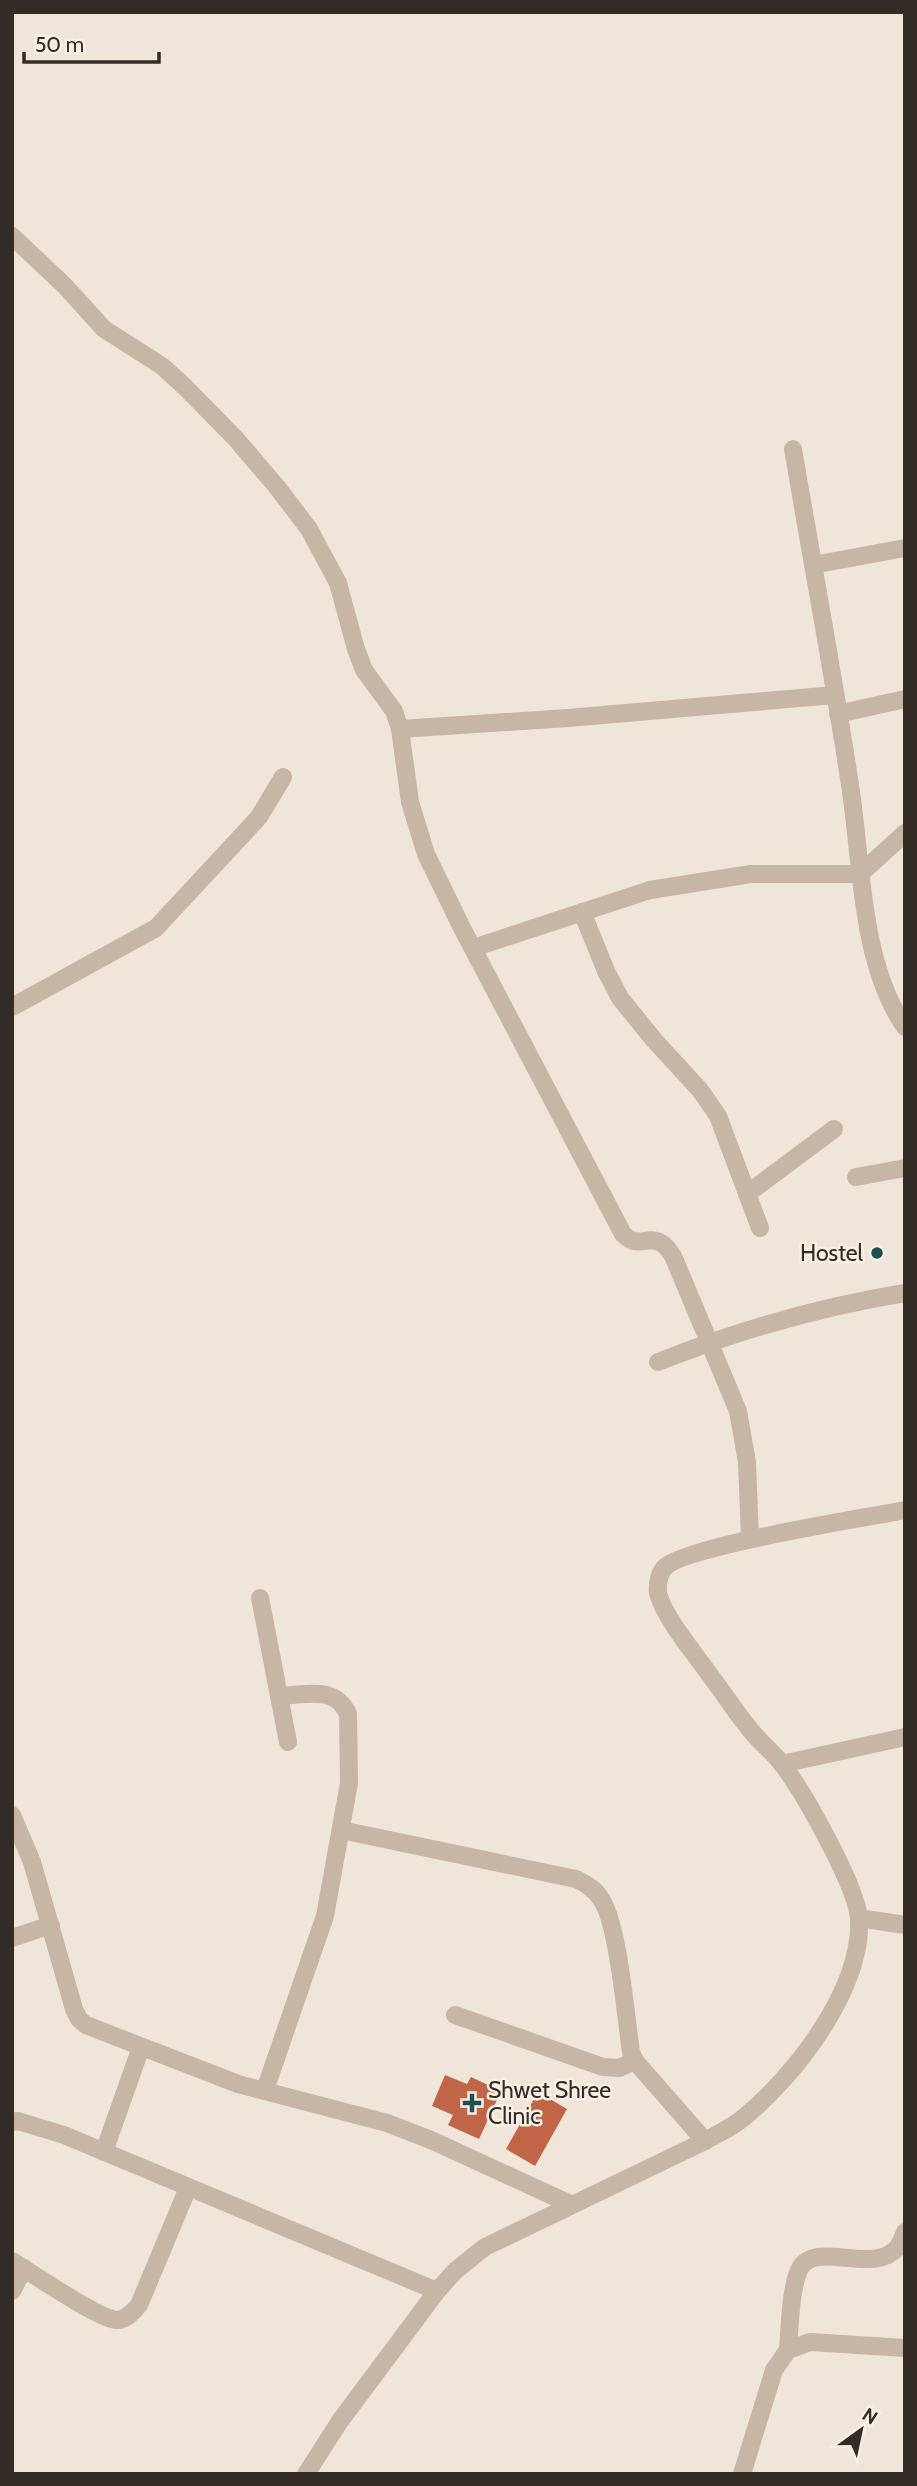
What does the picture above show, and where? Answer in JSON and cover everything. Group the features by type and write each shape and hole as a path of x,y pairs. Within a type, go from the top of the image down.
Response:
{"street":[{"path":"12,236 65,286 104,329 162,366 185,387 236,439 309,529 333,572 364,670 394,711 400,729 410,802 426,854 473,948 624,1234 634,1242 655,1240 664,1243 673,1256 735,1400 744,1437 750,1539"},
{"path":"793,449 850,788 860,874 882,985 905,1027"},
{"path":"813,565 905,548"},
{"path":"400,729 568,718 835,695"},
{"path":"838,713 905,699"},
{"path":"12,1007 156,928 259,817 283,777"},
{"path":"473,948 650,890 702,880 751,874 860,874 905,834"},
{"path":"582,912 620,998 710,1102 718,1116 760,1228"},
{"path":"747,1194 834,1129"},
{"path":"856,1177 905,1168"},
{"path":"658,1362 709,1341 794,1315 905,1293"},
{"path":"310,2473 340,2421 437,2291 455,2271 485,2246 705,2141 740,2120 771,2093 807,2052 849,1978 858,1942 859,1918 855,1896 818,1824 782,1764 753,1734 682,1636 658,1592 658,1579 663,1568 677,1558 750,1539 905,1510"},
{"path":"260,1598 288,1742"},
{"path":"265,2090 325,1916 349,1783 348,1714 343,1703 329,1694 279,1696"},
{"path":"782,1764 905,1737"},
{"path":"12,1815 32,1862 74,2009 86,2025 238,2084 387,2123 431,2140 570,2204"},
{"path":"341,1830 576,1879 590,1886 603,1900 612,1927 631,2052 635,2061 705,2141"},
{"path":"859,1918 905,1925"},
{"path":"12,1938 51,1925"},
{"path":"455,2015 603,2067 619,2068 635,2061"},
{"path":"104,2152 141,2046"},
{"path":"12,2122 18,2121 64,2135 437,2291"},
{"path":"12,2291 18,2265 89,2308 117,2320 131,2315 139,2305 188,2188"},
{"path":"742,2474 774,2370 788,2350 795,2285 800,2268 808,2259 820,2256 869,2260 878,2258 898,2247 905,2232"},
{"path":"788,2350 810,2342 905,2348"}],"building":[{"path":"445,2075 467,2084 471,2077 501,2091 479,2139 448,2125 453,2115 432,2106"},
{"path":"538,2092 567,2109 535,2166 506,2149"}],"place":[{"name":"Hostel","path":"877,1253"},
{"name":"Shwet Shree Clinic","path":"472,2103"}]}
